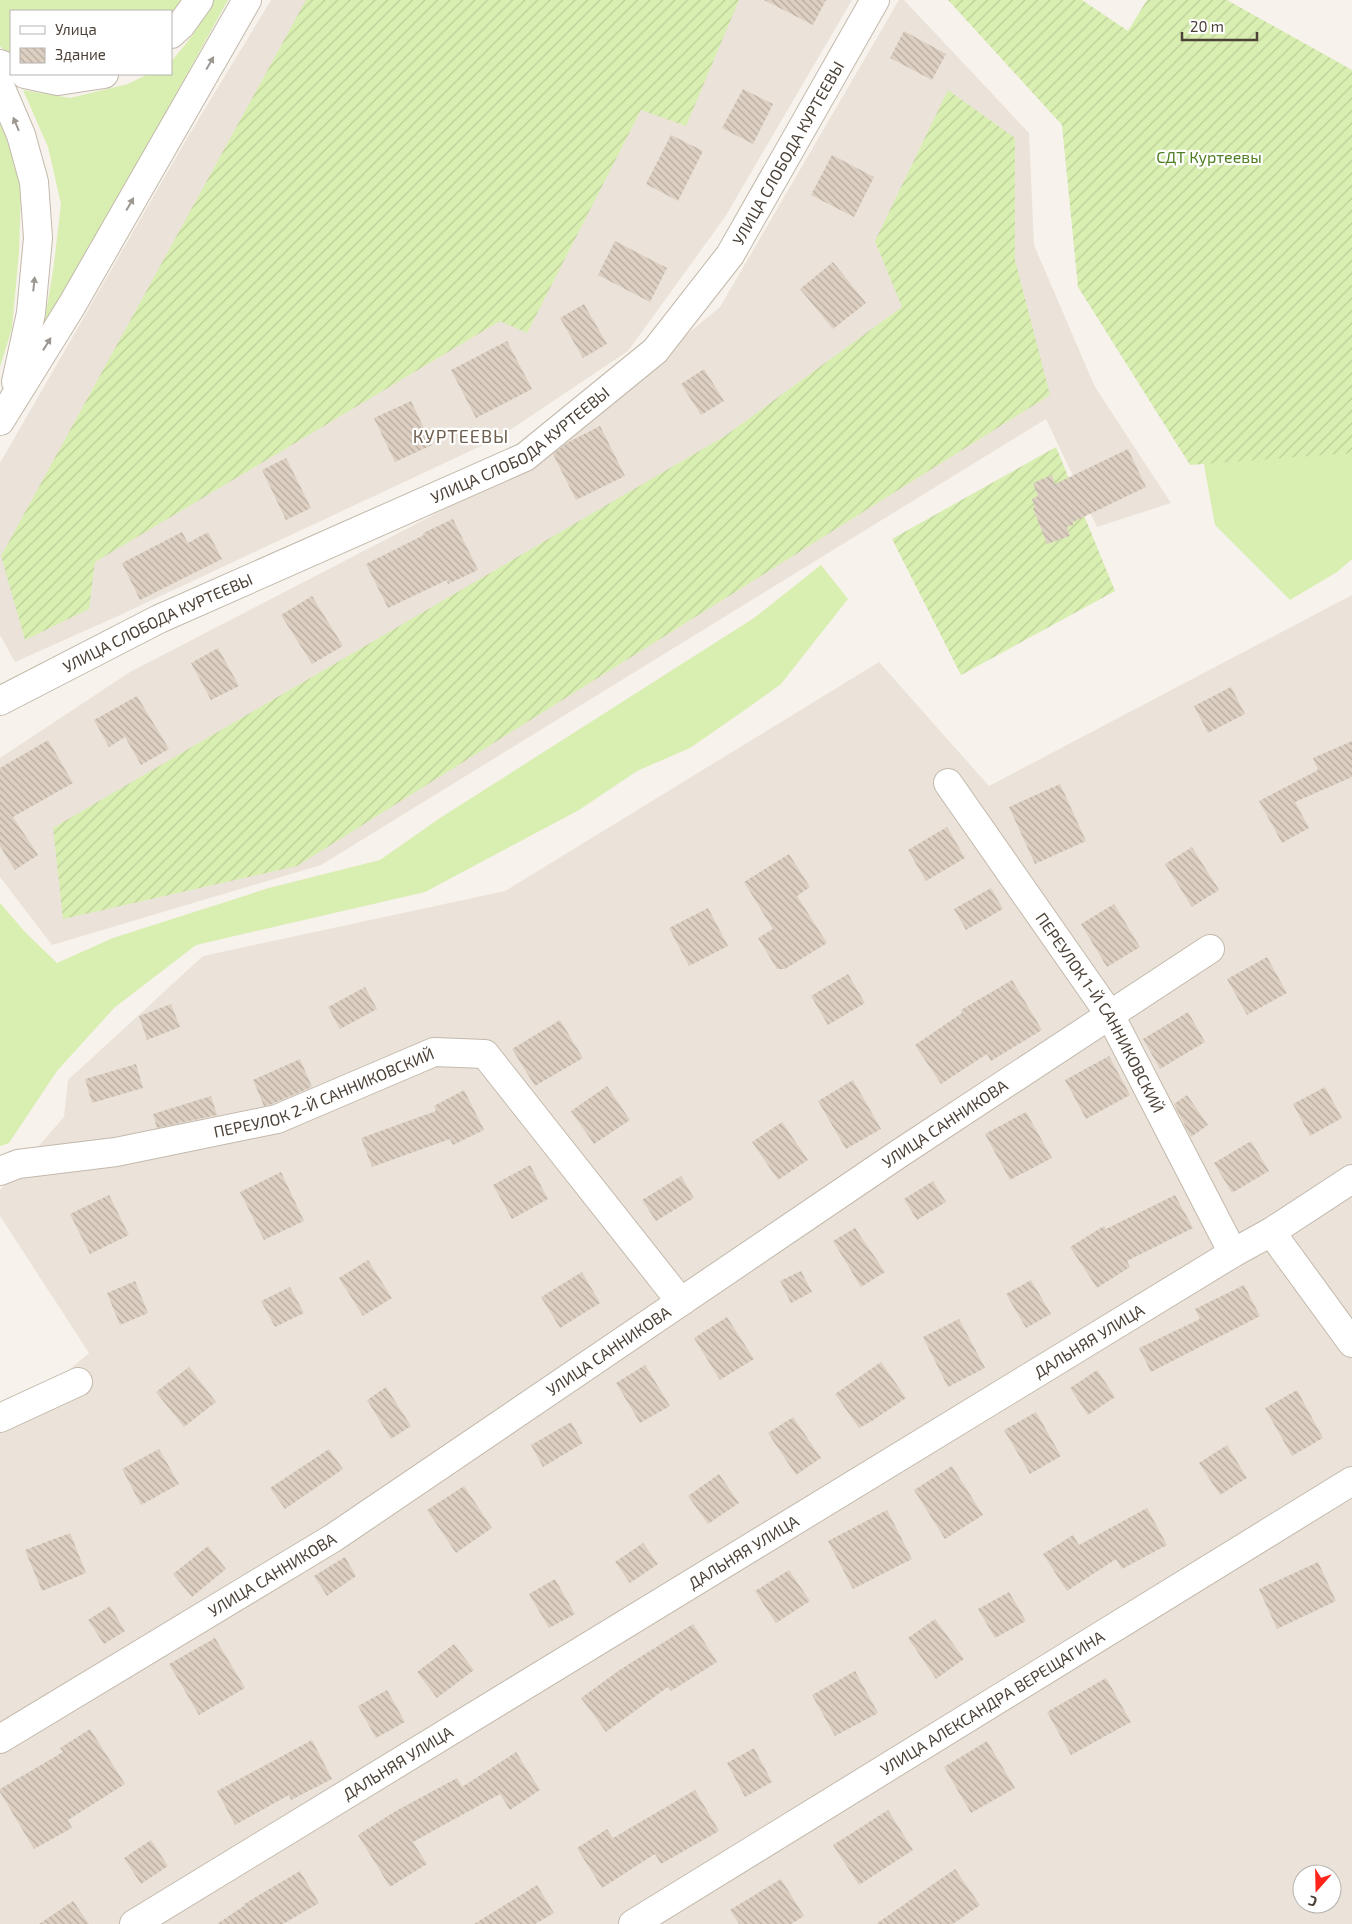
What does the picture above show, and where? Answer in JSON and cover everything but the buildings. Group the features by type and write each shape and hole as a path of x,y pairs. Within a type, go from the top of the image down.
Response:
{"street":[{"path":"172,33 181,25 199,0"},
{"path":"6,411 72,305 247,0"},
{"name":"УЛИЦА СЛОБОДА КУРТЕЕВЫ","path":"0,701 159,619 525,457 655,351 730,255 875,0"},
{"path":"30,75 58,81 97,75"},
{"path":"0,86 21,135 34,182 38,238 30,313 6,411"},
{"name":"ПЕРЕУЛОК 1-Й САННИКОВСКИЙ","path":"948,784 1110,1015 1233,1253"},
{"name":"УЛИЦА САННИКОВА","path":"0,1739 333,1538 897,1155 1210,949"},
{"name":"ПЕРЕУЛОК 2-Й САННИКОВСКИЙ","path":"0,1171 18,1164 116,1152 277,1119 434,1052 485,1054 681,1302"},
{"name":"ДАЛЬНЯЯ УЛИЦА","path":"134,1924 1233,1253 1271,1232 1352,1179"},
{"path":"1271,1232 1352,1343"},
{"path":"0,1418 78,1382"},
{"name":"УЛИЦА АЛЕКСАНДРА ВЕРЕЩАГИНА","path":"634,1924 1352,1481"}],"shaded area":[{"path":"271,0 852,0 725,217 628,351 498,438 118,616 15,662 0,635 0,463 186,140"},
{"path":"899,0 904,0 1029,133 1034,245 1095,387 1171,503 1097,527 1046,419 321,865 52,945 0,877 0,758 130,672 526,467 720,307"},
{"path":"1352,595 1352,1924 0,1924 0,1429 89,1353 0,1216 0,1190 64,1117 68,1080 203,956 505,891 879,662 989,786"}],"green space":[{"path":"0,0 185,0 172,15 172,10 10,10 10,54 4,51 0,46"},
{"path":"212,0 228,0 42,337 54,264 61,204 48,147 23,90 70,98 128,84 146,75 172,75 172,61 192,36"},
{"path":"306,0 739,0 686,126 641,110 527,333 500,321 95,562 89,609 25,640 1,556"},
{"name":"СДТ Куртеевы","path":"948,0 1082,0 1128,31 1147,0 1227,0 1352,70 1352,453 1190,465 1078,287 1062,125"},
{"path":"948,90 1015,138 1015,260 1050,395 297,866 63,919 53,828 725,436 902,307 875,241"},
{"path":"0,124 5,134 21,188 19,252 12,328 0,367"},
{"path":"1244,423 1352,450 1352,559 1337,572 1290,600 1215,525 1204,465"},
{"path":"1056,447 1115,591 961,675 892,539"},
{"path":"821,565 848,599 781,684 742,712 690,748 637,771 579,810 425,892 196,945 114,1008 57,1071 9,1143 0,1146 0,903 25,932 57,963 113,938 269,888 380,860 440,818 754,618"}],"district":[{"name":"КУРТЕЕВЫ","path":"461,437"}]}
